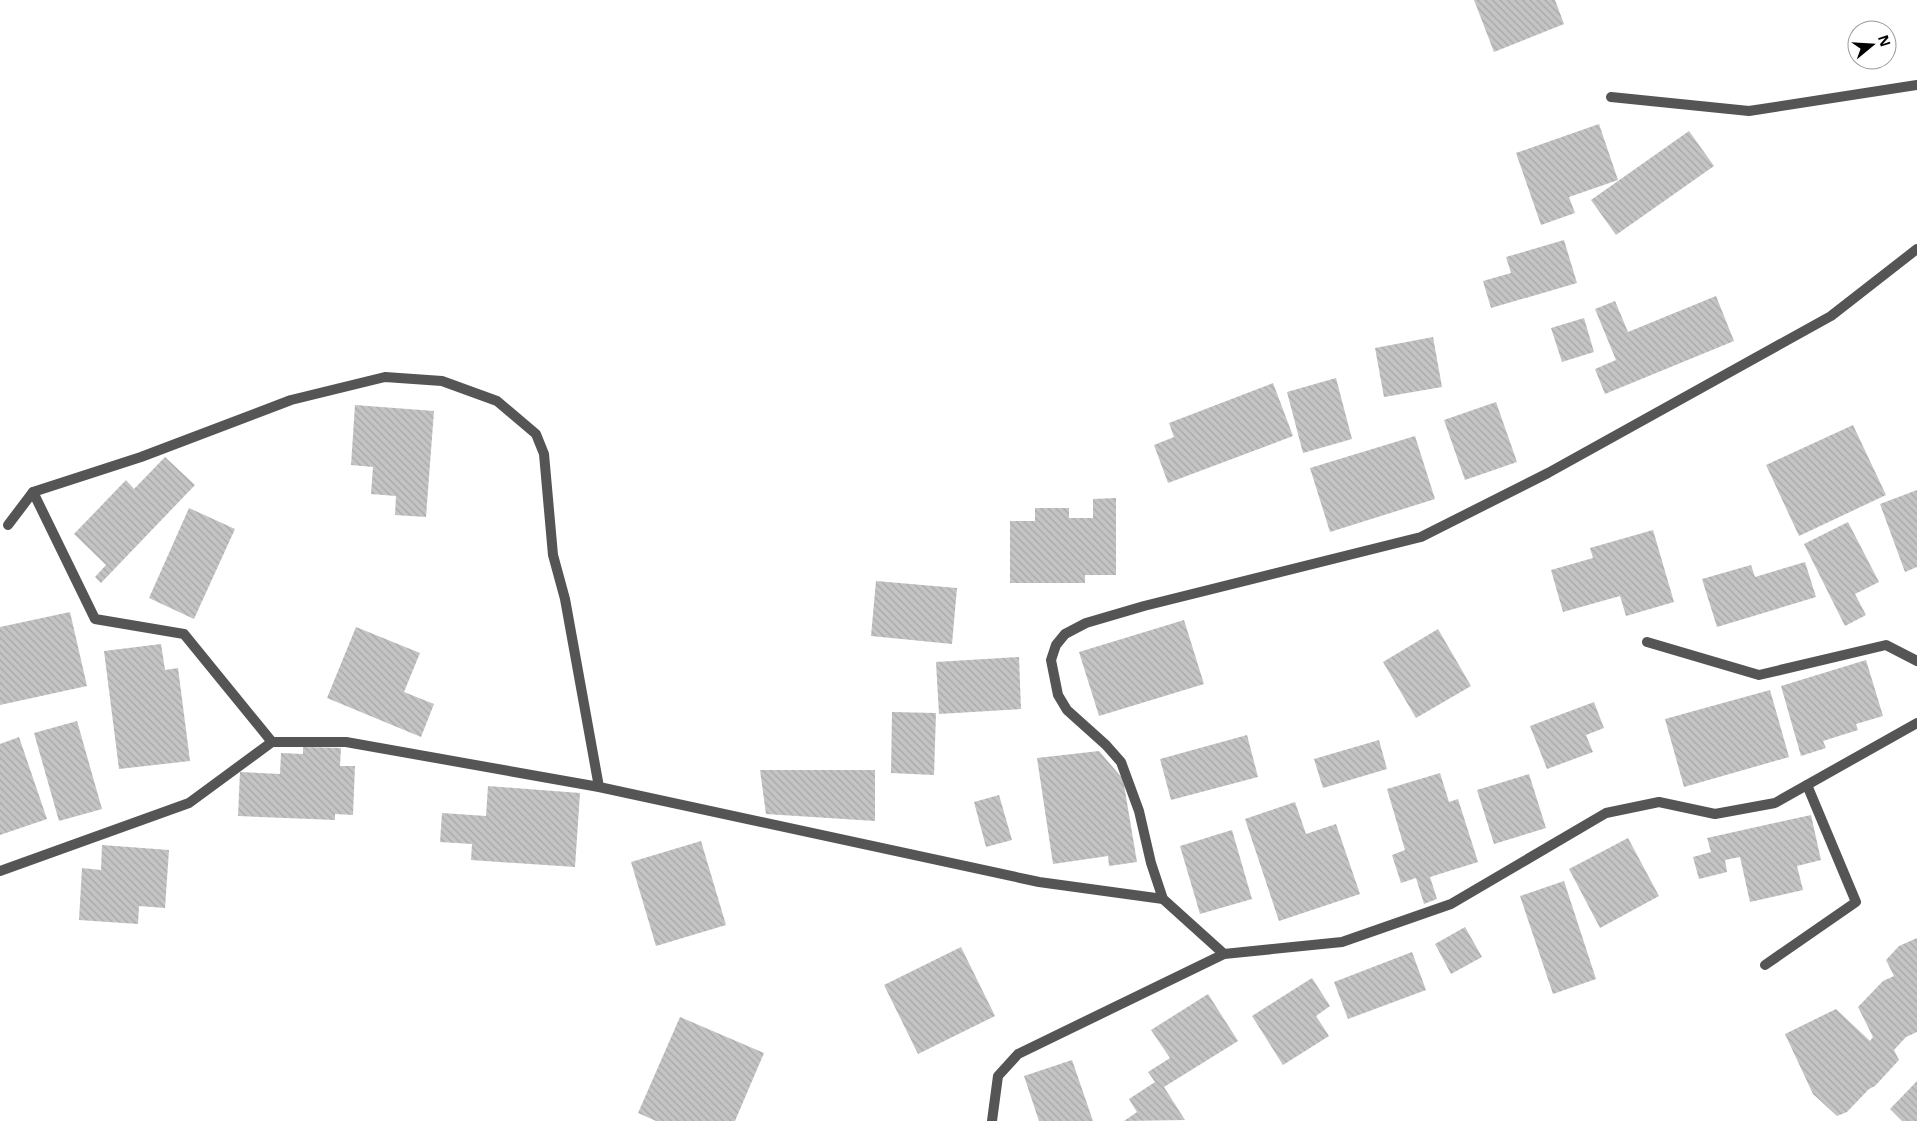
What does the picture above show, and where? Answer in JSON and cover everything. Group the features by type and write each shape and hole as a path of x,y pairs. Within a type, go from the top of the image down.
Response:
{"street":[{"path":"1612,97 1749,111 1917,85"},
{"path":"1224,954 1163,899 1151,863 1139,812 1121,762 1106,745 1067,710 1058,695 1051,660 1056,645 1065,634 1086,623 1144,606 1421,537 1548,473 1831,316 1917,249"},
{"path":"8,525 33,492 141,457 291,400 385,377 442,381 497,401 536,434 544,454 553,555 566,599 599,787"},
{"path":"33,492 95,619 184,634 272,742"},
{"path":"1647,642 1758,675 1886,645 1917,661"},
{"path":"992,1121 998,1076 1018,1054 1224,954 1342,942 1451,904 1606,813 1659,802 1715,814 1775,803 1917,723"},
{"path":"0,871 189,803 272,742 346,742 599,787 1039,882 1163,899"},
{"path":"1765,965 1856,902 1808,785"}],"building":[{"path":"1474,0 1555,0 1564,24 1494,52"},
{"path":"1599,124 1618,180 1569,197 1575,213 1541,225 1516,153"},
{"path":"1689,131 1714,166 1616,235 1591,200"},
{"path":"1564,240 1577,283 1491,308 1483,281 1511,273 1506,257"},
{"path":"1716,296 1734,341 1605,394 1595,369 1616,360 1595,309 1615,301 1628,332"},
{"path":"1584,318 1594,352 1562,362 1551,328"},
{"path":"1433,337 1442,387 1384,397 1375,348"},
{"path":"1336,378 1352,439 1303,453 1287,392"},
{"path":"1273,383 1293,436 1168,483 1154,445 1174,437 1169,423"},
{"path":"1496,402 1517,462 1465,480 1444,420"},
{"path":"355,405 434,411 426,517 395,515 396,496 371,494 373,467 351,465"},
{"path":"1853,425 1886,495 1799,536 1766,465"},
{"path":"1415,436 1435,499 1330,532 1310,468"},
{"path":"165,457 195,485 101,583 95,577 106,565 74,534 126,480 134,489"},
{"path":"1917,490 1917,567 1905,572 1880,504"},
{"path":"1116,498 1116,575 1085,575 1085,583 1010,583 1010,521 1035,521 1035,508 1069,508 1069,518 1093,518 1093,499"},
{"path":"189,508 235,529 194,619 149,598"},
{"path":"1848,522 1879,582 1855,594 1866,615 1845,626 1804,544"},
{"path":"1653,530 1674,602 1626,616 1620,596 1563,612 1551,570 1593,558 1590,548"},
{"path":"1805,562 1816,597 1717,627 1702,579 1751,565 1755,577"},
{"path":"876,581 957,588 952,644 871,636"},
{"path":"70,612 87,686 0,705 0,627"},
{"path":"1184,620 1204,684 1099,716 1079,652"},
{"path":"356,627 420,653 404,692 434,704 421,737 327,698"},
{"path":"1438,629 1471,686 1416,718 1383,662"},
{"path":"161,644 165,670 178,668 190,761 119,769 104,651"},
{"path":"1019,657 1021,709 939,714 936,662"},
{"path":"1866,660 1883,716 1856,724 1858,730 1823,741 1826,748 1801,756 1781,686"},
{"path":"1770,690 1789,757 1684,787 1665,719"},
{"path":"1594,702 1604,728 1586,735 1593,752 1547,769 1530,726"},
{"path":"892,712 936,713 934,775 891,773"},
{"path":"77,721 102,809 59,821 34,733"},
{"path":"1247,735 1258,777 1171,800 1160,759"},
{"path":"19,737 47,819 0,835 0,744"},
{"path":"1379,740 1387,769 1323,788 1314,759"},
{"path":"303,747 341,748 340,766 355,766 353,815 335,814 335,820 238,816 240,772 280,774 281,753 303,754"},
{"path":"1099,751 1123,779 1137,862 1109,866 1108,856 1053,864 1037,758"},
{"path":"760,770 875,770 875,821 766,814"},
{"path":"1440,773 1449,802 1458,799 1478,862 1430,877 1437,899 1424,904 1416,878 1401,883 1392,855 1405,850 1387,789"},
{"path":"1529,774 1546,828 1494,844 1477,790"},
{"path":"488,786 580,793 575,867 471,860 472,844 440,842 442,813 486,816"},
{"path":"999,795 1012,840 986,847 974,802"},
{"path":"1295,802 1306,834 1336,824 1360,894 1279,921 1245,819"},
{"path":"1811,815 1821,860 1797,866 1803,890 1750,902 1740,857 1725,860 1727,872 1699,879 1693,857 1711,852 1707,838"},
{"path":"1232,830 1252,899 1200,914 1180,846"},
{"path":"1628,838 1659,896 1600,928 1569,869"},
{"path":"701,841 726,925 656,946 631,862"},
{"path":"102,845 169,850 165,908 139,906 138,924 79,920 82,868 101,870"},
{"path":"1564,881 1596,979 1553,994 1520,896"},
{"path":"1465,927 1482,957 1451,974 1435,944"},
{"path":"1917,938 1917,1032 1906,1037 1894,1050 1899,1060 1875,1086 1869,1089 1847,1112 1837,1116 1813,1094 1785,1034 1836,1009 1870,1041 1873,1037 1858,1007 1883,981 1894,976 1886,960 1899,946"},
{"path":"961,947 995,1016 918,1054 884,985"},
{"path":"1412,952 1426,990 1348,1019 1334,982"},
{"path":"1312,978 1330,1006 1316,1016 1329,1036 1283,1065 1252,1016"},
{"path":"1208,994 1238,1041 1164,1087 1185,1120 1124,1121 1137,1112 1129,1099 1155,1082 1148,1072 1170,1058 1151,1030"},
{"path":"680,1017 764,1053 735,1121 656,1121 638,1113"},
{"path":"1072,1060 1093,1121 1039,1121 1024,1076"},
{"path":"1917,1081 1917,1121 1902,1121 1890,1109"}]}
